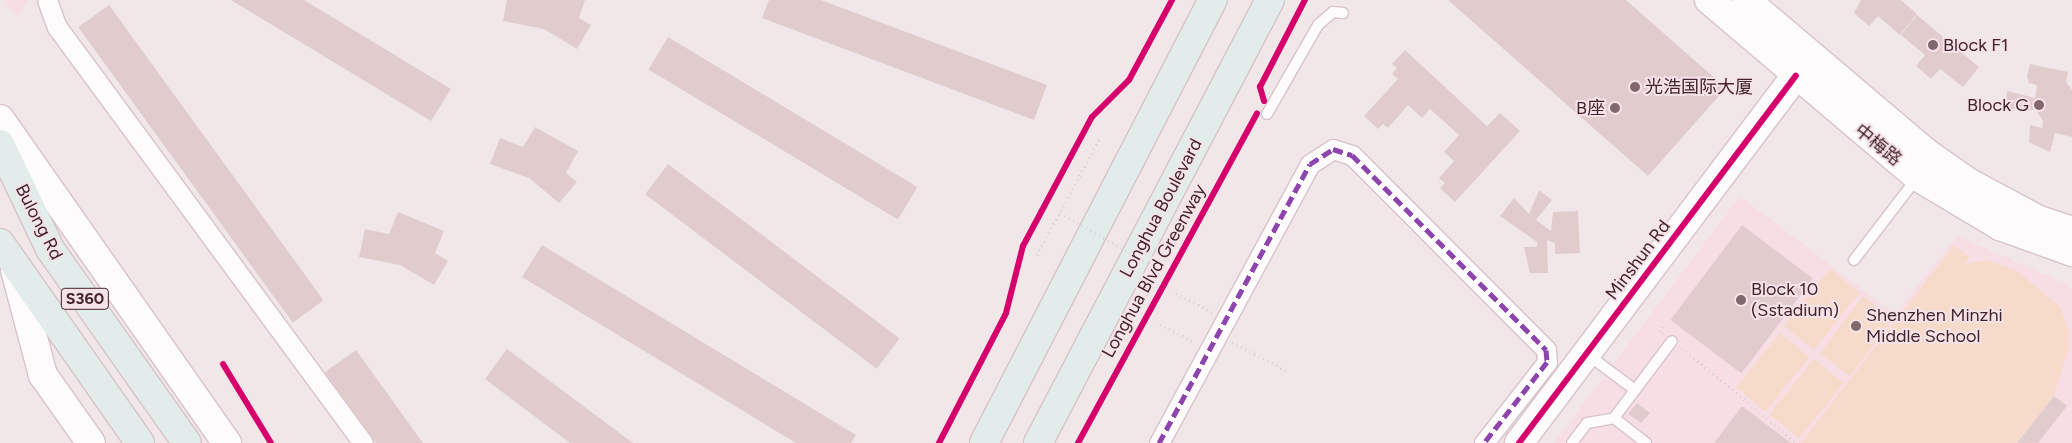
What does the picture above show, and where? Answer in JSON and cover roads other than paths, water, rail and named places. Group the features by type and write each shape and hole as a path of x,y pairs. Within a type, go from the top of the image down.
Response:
{"main road":[{"path":"984,443 1213,0"},
{"name":"Longhua Boulevard","path":"1038,443 1270,0"},
{"name":"中梅路","path":"1709,0 1796,76 1918,177 2000,226 2043,232 2072,231"},
{"name":"中梅路","path":"1746,0 1925,152 2072,252"},
{"name":"Minshun Rd","path":"1519,443 1796,76"},
{"path":"0,119 227,443"},
{"name":"Bulong Rd","path":"0,144 50,249 187,443"},
{"path":"2072,220 2043,232 2072,263"},
{"name":"S360","path":"0,243 15,270 140,443"},
{"path":"15,270 43,375 91,443"}],"street":[{"path":"47,0 57,27 363,443"},
{"path":"1159,443 1310,164 1325,152 1343,150 1546,350 1547,362 1484,443"}],"lane":[{"path":"1267,114 1318,25 1333,12 1343,13"},
{"path":"1854,260 1918,177"},
{"path":"1572,443 1587,423 1614,418 1672,341"},
{"path":"1586,354 1635,390"},
{"path":"1614,418 1646,443"}],"place":[{"name":"Block F1","path":"1933,45"},
{"name":"光浩国际大厦","path":"1635,87"},
{"name":"Block G","path":"2039,105"},
{"name":"B座","path":"1615,108"},
{"name":"Block 10 (Sstadium)","path":"1741,300"},
{"name":"Shenzhen Minzhi Middle School","path":"1856,326"}]}
